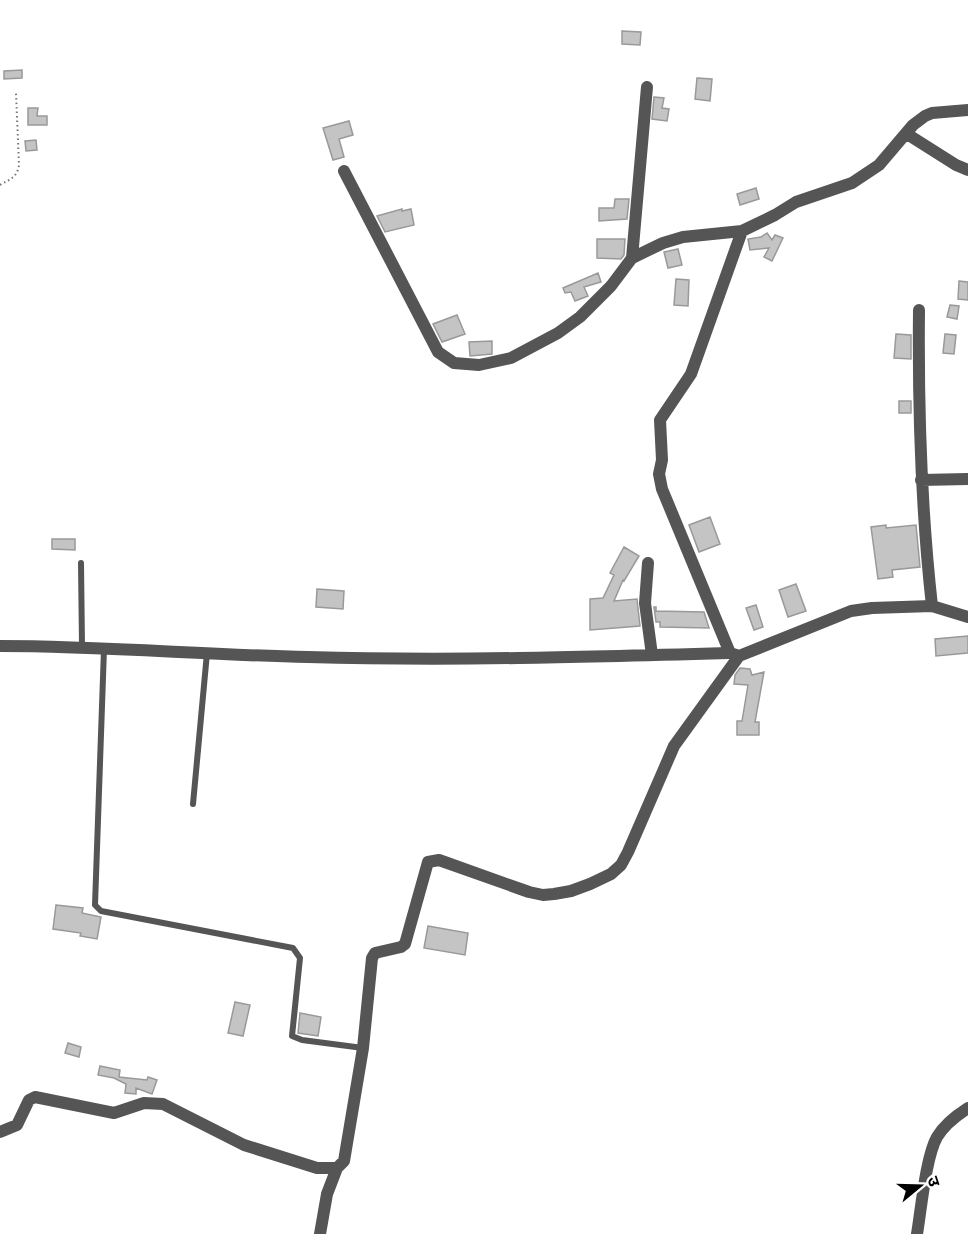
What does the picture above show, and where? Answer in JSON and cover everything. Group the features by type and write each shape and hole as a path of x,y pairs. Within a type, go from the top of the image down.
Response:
{"street":[{"path":"632,258 647,87"},
{"path":"344,171 438,352 454,363 479,365 511,358 558,333 598,300 632,258 663,243 682,237 742,231 796,202 852,183 879,165 913,125 932,113 968,110"},
{"path":"907,134 968,170"},
{"path":"734,655 662,489 659,474 662,460 660,420 691,374 742,231"},
{"path":"919,310 921,480 924,540 932,606"},
{"path":"921,480 968,479"},
{"path":"648,563 645,603 652,656"},
{"path":"0,646 82,646 307,657 479,660 734,655 851,611 932,606 968,617"},
{"path":"320,1234 327,1194 337,1168 344,1161 363,1048 372,958 375,953 405,944 429,862 439,860 543,895 571,891 610,874 621,865 628,852 678,739 734,655"},
{"path":"0,1132 17,1125 29,1100 35,1097 114,1113 153,1102 163,1104 244,1145 317,1168 337,1168"},
{"path":"916,1234 932,1150 941,1132 968,1108"}],"lane":[{"path":"81,563 82,646"},
{"path":"104,648 95,905 101,911 293,948 298,952 300,958 292,1036 302,1040 363,1048"},
{"path":"193,804 207,653"}],"path":[{"path":"0,185 12,179 18,172 16,93"}],"building":[{"path":"622,31 641,32 640,45 622,44"},
{"path":"22,70 22,78 4,79 4,71"},
{"path":"697,78 712,79 710,101 695,99"},
{"path":"654,97 664,98 662,108 669,109 667,121 652,119"},
{"path":"28,108 38,108 37,116 47,116 47,125 28,125"},
{"path":"349,121 353,135 339,139 344,157 333,160 323,128"},
{"path":"36,140 37,150 26,151 25,141"},
{"path":"756,188 759,199 740,205 737,194"},
{"path":"615,199 629,199 627,219 599,221 599,208 614,208"},
{"path":"402,209 402,211 411,209 414,225 385,232 377,216"},
{"path":"767,233 772,240 775,235 783,238 772,261 764,257 769,248 750,250 748,239 761,237"},
{"path":"597,239 625,239 624,255 621,259 597,258"},
{"path":"678,249 682,265 668,268 664,252"},
{"path":"598,273 601,282 584,287 588,296 575,301 571,292 565,293 563,288"},
{"path":"676,279 689,280 688,306 674,305"},
{"path":"959,281 968,282 968,300 958,299"},
{"path":"950,305 959,306 957,319 947,317"},
{"path":"457,315 465,334 442,342 433,324"},
{"path":"896,334 911,335 911,359 894,358"},
{"path":"945,334 956,335 954,354 943,353"},
{"path":"492,341 492,354 470,356 469,342"},
{"path":"899,401 911,401 911,413 899,413"},
{"path":"710,517 720,544 699,552 689,525"},
{"path":"886,525 886,528 916,525 920,567 892,570 893,577 878,579 871,527"},
{"path":"52,539 75,539 75,550 52,549"},
{"path":"624,547 639,556 623,580 614,601 637,599 640,626 590,630 590,599 603,598 614,575 610,573"},
{"path":"796,584 806,611 788,617 779,590"},
{"path":"317,589 344,591 343,609 316,607"},
{"path":"756,605 763,627 754,630 746,608"},
{"path":"654,607 656,611 704,612 709,628 660,627 660,622 656,622"},
{"path":"968,636 968,653 936,656 935,639"},
{"path":"740,668 750,669 752,675 764,672 755,722 759,722 759,735 737,735 737,721 742,721 748,685 734,684 735,675"},
{"path":"56,905 83,908 82,913 101,917 97,939 80,936 81,933 53,929"},
{"path":"428,926 468,933 465,955 424,948"},
{"path":"235,1002 250,1005 243,1036 228,1033"},
{"path":"300,1013 321,1017 318,1036 298,1033"},
{"path":"68,1043 81,1047 79,1057 65,1053"},
{"path":"100,1066 120,1070 119,1077 147,1080 148,1077 157,1080 152,1094 136,1088 136,1094 125,1093 126,1084 114,1078 98,1075"}]}
